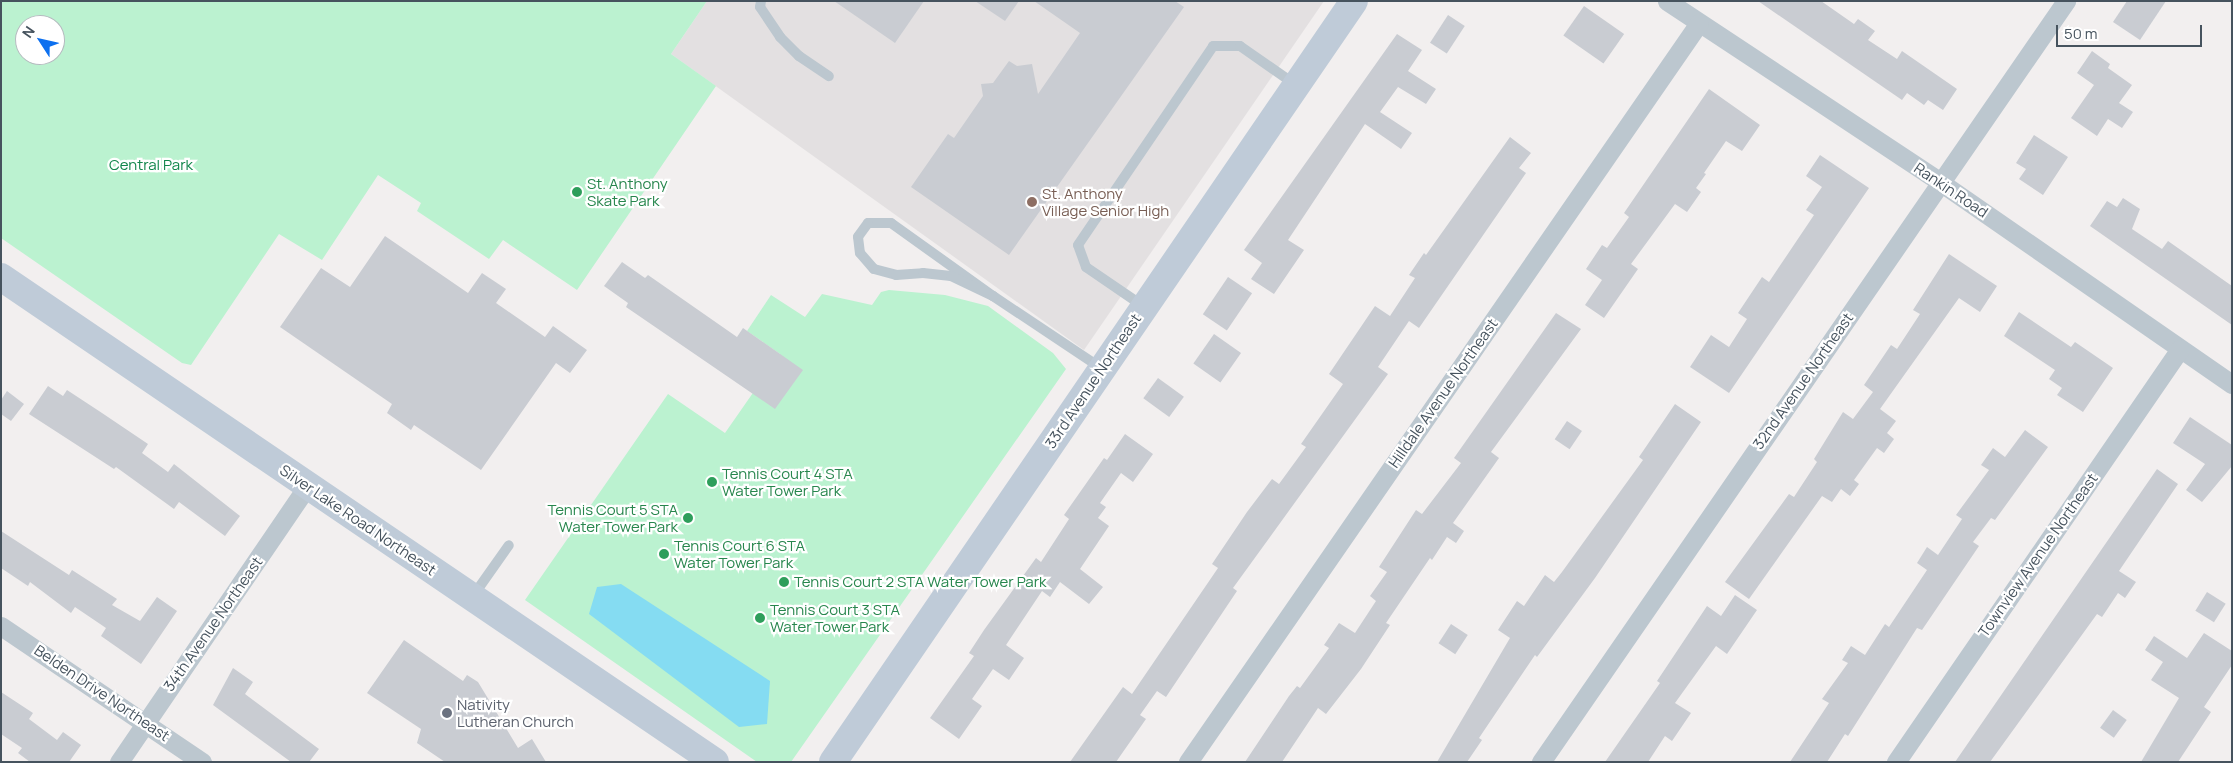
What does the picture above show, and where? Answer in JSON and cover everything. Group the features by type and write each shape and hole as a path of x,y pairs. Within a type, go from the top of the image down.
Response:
{"street":[{"name":"33rd Avenue Northeast","path":"833,762 1143,306 1354,1"},
{"name":"Rankin Road","path":"1667,1 1940,182 2232,384"},
{"name":"32nd Avenue Northeast","path":"1540,762 2066,1"},
{"name":"Hilldale Avenue Northeast","path":"1188,762 1699,24"},
{"name":"Silver Lake Road Northeast","path":"1,277 715,762"},
{"name":"Townview Avenue Northeast","path":"1896,762 2180,349"},
{"name":"34th Avenue Northeast","path":"119,762 307,486"},
{"name":"Belden Drive Northeast","path":"1,626 146,722 202,762"}],"lane":[{"path":"761,1 760,7 780,37 799,56 829,76"},
{"path":"1143,306 1086,267 1078,244 1213,46 1240,46 1297,85"},
{"path":"993,296 951,276 923,273 896,275 874,269 860,253 858,237 868,223 891,223 993,296 1102,368"},
{"path":"472,597 509,545"}],"shaded area":[{"name":"St. Anthony Village Senior High","path":"707,1 1324,1 1084,350 671,54"}],"green space":[{"name":"Central Park","path":"1,1 707,1 671,54 716,86 577,290 503,240 489,259 417,211 421,203 378,175 322,260 279,234 191,365 182,363 1,238"},
{"path":"889,290 945,295 988,306 1053,353 1066,369 791,762 757,762 525,600 668,394 725,433 780,354 747,331 771,295 805,317 822,294 872,305 881,292"}],"water":[{"path":"621,584 770,681 767,724 739,727 589,614 597,587"}],"building":[{"path":"834,1 924,1 895,43"},
{"path":"975,1 1019,1 1005,21"},
{"path":"1034,1 1175,1 1184,7 1009,255 911,187 948,134 954,138 983,96 981,84 993,83 1009,61 1017,66 1032,64 1038,94 1080,33"},
{"path":"1758,1 1821,1 1854,24 1858,19 1875,31 1868,40 1897,59 1902,51 1957,89 1943,110 1928,100 1924,105 1907,93 1902,100"},
{"path":"2127,1 2166,1 2140,40 2113,22"},
{"path":"1584,6 1624,34 1603,64 1563,35"},
{"path":"1448,15 1465,26 1447,54 1430,43"},
{"path":"1397,34 1422,50 1408,71 1436,89 1426,104 1398,87 1380,112 1412,133 1401,149 1365,124 1288,240 1304,250 1274,294 1251,279 1262,263 1244,250"},
{"path":"2092,51 2110,64 2108,68 2132,85 2119,103 2133,112 2122,128 2108,119 2097,136 2071,118 2094,85 2077,73"},
{"path":"1709,89 1760,125 1742,151 1726,141 1704,173 1706,174 1696,188 1701,192 1687,212 1675,204 1631,264 1638,269 1604,318 1585,305 1602,280 1586,269 1602,245 1607,248 1629,217 1624,213"},
{"path":"2034,135 2068,157 2043,195 2019,179 2026,169 2016,163"},
{"path":"1510,137 1531,153 1519,168 1526,173 1419,328 1409,321 1378,367 1388,374 1233,588 1237,591 1166,697 1157,691 1140,715 1146,719 1116,762 1070,762 1123,687 1132,694 1218,568 1212,564 1247,512 1272,479 1279,484 1306,447 1301,444 1343,384 1329,374 1375,306 1390,316 1415,278 1409,275 1424,253 1426,255"},
{"path":"1820,155 1869,188 1729,393 1690,367 1711,335 1729,347 1747,319 1738,313 1762,277 1769,282 1814,215 1806,210 1822,187 1806,176"},
{"path":"2123,198 2140,209 2132,229 2162,249 2168,241 2232,286 2232,325 2090,226 2107,201 2117,207"},
{"path":"385,236 468,293 482,273 506,289 496,303 545,337 553,326 587,350 570,373 556,363 481,470 414,425 411,430 387,413 392,404 280,327 321,268 350,287"},
{"path":"1949,254 1997,286 1980,312 1959,298 1880,409 1896,421 1887,433 1894,439 1884,453 1877,448 1854,480 1859,484 1850,496 1841,489 1832,502 1822,496 1749,599 1725,582 1789,494 1794,497 1817,462 1814,459 1843,412 1853,419 1873,392 1864,385 1891,345 1897,349 1920,314 1913,310"},
{"path":"622,262 645,278 648,275 737,337 743,328 803,370 775,409 626,307 628,303 604,286"},
{"path":"1228,277 1252,293 1227,331 1203,314"},
{"path":"2019,312 2071,347 2075,342 2113,368 2083,412 2057,395 2062,388 2049,379 2055,370 2004,336"},
{"path":"1556,313 1581,329 1491,452 1499,458 1453,523 1464,531 1456,543 1447,537 1432,560 1430,558 1386,623 1390,625 1361,669 1326,714 1318,708 1282,762 1245,762 1289,696 1297,686 1300,688 1329,648 1324,645 1339,623 1355,633 1376,601 1370,596 1387,572 1379,567 1416,510 1422,514 1461,463 1454,458"},
{"path":"1214,334 1241,353 1220,382 1193,363"},
{"path":"1158,378 1184,397 1169,417 1143,398"},
{"path":"48,386 63,396 67,390 148,444 142,453 168,472 174,464 240,516 225,536 179,502 174,509 116,467 114,469 29,414"},
{"path":"7,391 24,404 11,421 1,414 1,400"},
{"path":"1675,404 1701,422 1595,578 1537,657 1535,655 1479,738 1482,740 1467,762 1437,762 1510,638 1498,630 1517,601 1524,606 1545,575 1554,582 1643,460 1639,457"},
{"path":"2190,417 2232,445 2232,466 2202,502 2186,490 2205,464 2173,443"},
{"path":"1567,421 1582,431 1570,449 1555,439"},
{"path":"2025,430 2048,447 1995,520 1991,518 1973,542 1979,546 1922,630 1917,628 1848,736 1845,734 1827,762 1790,762 1829,703 1822,699 1848,663 1842,660 1851,646 1865,655 1885,624 1889,627 1927,570 1917,563 1927,547 1938,555 1962,519 1956,515 1989,470 1981,465 1993,448 2005,457"},
{"path":"1125,434 1153,454 1133,482 1121,473 1100,503 1106,507 1098,518 1109,526 1080,569 1103,587 1089,604 1060,582 1050,597 1042,591 1006,645 1024,658 1009,680 993,669 972,699 982,706 959,739 930,718 974,656 969,653 984,630 1036,558 1041,562 1069,519 1064,515 1104,458 1107,460"},
{"path":"2157,469 2178,484 2119,571 2136,582 2125,598 2118,593 2102,617 2097,614 1990,762 1955,762"},
{"path":"1,531 69,575 72,570 117,599 112,605 140,621 157,597 177,611 141,664 101,636 106,628 75,607 71,613 30,582 28,586 1,568"},
{"path":"2207,592 2226,604 2214,622 2195,611"},
{"path":"1735,595 1757,610 1727,654 1716,646 1675,703 1691,713 1672,741 1665,736 1648,762 1605,762 1660,683 1657,681 1707,606 1721,616"},
{"path":"1451,624 1468,635 1455,654 1438,643"},
{"path":"2204,633 2232,651 2232,665 2204,707 2211,712 2178,762 2141,762 2179,698 2151,680 2163,662 2145,650 2154,636 2187,658"},
{"name":"Nativity Lutheran Church","path":"404,640 463,681 467,675 478,682 518,748 532,739 546,762 445,762 417,743 421,729 367,693"},
{"path":"233,668 253,682 245,694 319,749 309,762 291,762 213,705"},
{"path":"1,692 33,713 29,719 57,740 63,732 81,745 69,762 30,762 18,753 22,748 1,734"},
{"path":"2113,710 2127,720 2114,738 2100,728"}],"place":[{"name":"St. Anthony Skate Park","path":"577,192"},
{"name":"St. Anthony Village Senior High","path":"1032,202"},
{"name":"Tennis Court 4 STA Water Tower Park","path":"712,482"},
{"name":"Tennis Court 5 STA Water Tower Park","path":"688,518"},
{"name":"Tennis Court 6 STA Water Tower Park","path":"664,554"},
{"name":"Tennis Court 2 STA Water Tower Park","path":"784,582"},
{"name":"Tennis Court 3 STA Water Tower Park","path":"760,618"},
{"name":"Nativity Lutheran Church","path":"447,713"}]}
